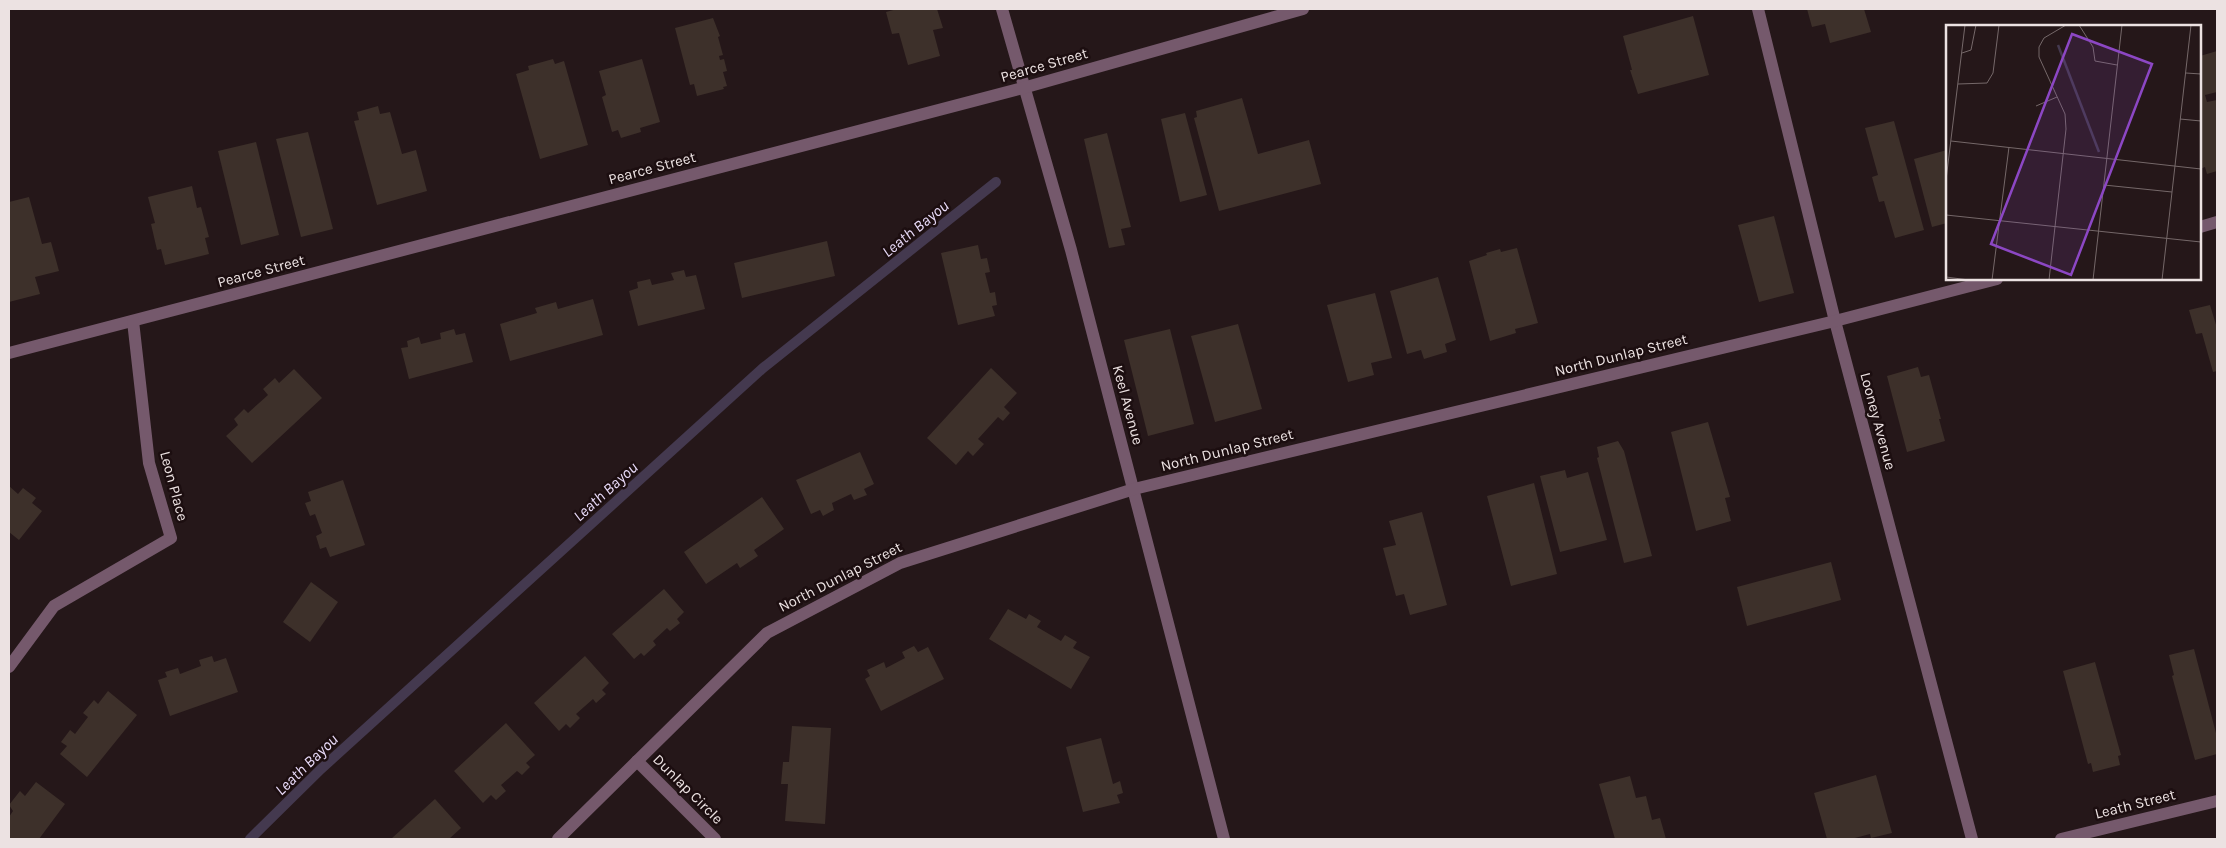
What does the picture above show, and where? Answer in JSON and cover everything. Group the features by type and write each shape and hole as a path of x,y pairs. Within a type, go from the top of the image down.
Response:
{"street":[{"name":"Keel Avenue","path":"1002,9 1023,88 1071,250 1224,839"},
{"name":"Pearce Street","path":"9,353 1023,88 1275,12 1303,9"},
{"name":"Looney Avenue","path":"1758,9 1835,320 1972,839"},
{"path":"2201,227 2217,222"},
{"name":"North Dunlap Street","path":"558,839 767,633 900,562 1134,490 1993,280"},
{"name":"Leon Place","path":"9,667 54,606 171,538 149,463 133,321"},
{"name":"Dunlap Circle","path":"638,761 715,839"},
{"name":"Leath Street","path":"2061,839 2217,801"}],"building":[{"path":"897,9 937,9 943,28 933,30 940,56 908,65 899,33 892,34 886,12"},
{"path":"1807,9 1864,9 1871,32 1830,43 1825,24 1812,27"},
{"path":"1693,16 1709,75 1638,94 1630,70 1632,70 1623,36"},
{"path":"713,18 720,36 718,37 723,55 719,56 720,60 724,59 727,71 723,72 727,86 723,87 724,89 697,96 694,84 690,85 675,28"},
{"path":"2217,51 2217,92 2205,95 2207,102 2217,100 2217,171 2207,174 2205,167 2201,169 2201,56"},
{"path":"553,59 555,64 564,61 588,145 540,159 516,74 529,70 528,66"},
{"path":"642,59 660,122 640,128 641,132 621,138 618,130 612,132 602,97 606,95 599,71"},
{"path":"1242,98 1258,154 1309,140 1321,184 1219,211 1194,118 1197,117 1196,111"},
{"path":"378,106 380,114 390,112 402,154 416,150 427,191 377,205 354,121 359,120 357,112"},
{"path":"1185,113 1207,195 1180,202 1161,119"},
{"path":"1894,121 1924,230 1895,238 1884,201 1879,202 1872,177 1878,175 1865,128"},
{"path":"308,132 333,229 301,237 276,139"},
{"path":"1107,133 1131,227 1121,229 1125,245 1109,248 1084,139"},
{"path":"256,142 279,235 241,245 218,151"},
{"path":"1946,150 1946,223 1932,227 1914,159"},
{"path":"192,186 197,208 201,207 209,237 205,238 209,254 165,265 161,249 157,250 151,224 155,223 148,197"},
{"path":"29,197 42,244 51,242 59,271 35,277 40,294 9,302 9,202"},
{"path":"1774,216 1794,293 1759,302 1738,225"},
{"path":"827,241 835,276 742,298 734,263"},
{"path":"978,245 981,259 987,258 990,272 985,273 990,293 995,292 997,305 992,306 995,316 958,325 941,253"},
{"path":"1517,248 1538,323 1515,329 1516,333 1490,341 1469,261 1500,249 1501,252"},
{"path":"684,270 686,277 696,275 705,309 638,326 629,291 638,288 637,282 650,279 652,285 674,280 671,273"},
{"path":"1438,277 1456,340 1445,344 1447,352 1424,359 1421,350 1407,354 1390,291"},
{"path":"1375,293 1392,358 1371,363 1374,375 1348,382 1327,305"},
{"path":"593,299 603,335 510,361 500,324 537,313 535,308 556,302 558,309"},
{"path":"2210,305 2217,328 2217,371 2213,372 2202,333 2196,334 2189,310"},
{"path":"1238,324 1262,409 1215,422 1191,336"},
{"path":"454,329 456,335 465,333 473,362 409,379 401,348 408,347 407,341 419,337 421,344 441,339 440,333"},
{"path":"1170,329 1194,424 1148,436 1124,340"},
{"path":"1918,367 1921,377 1929,375 1945,441 1907,452 1887,376"},
{"path":"991,368 1017,393 1004,407 1010,413 1003,421 998,417 978,439 984,444 973,456 968,451 956,465 927,438"},
{"path":"294,369 322,398 252,463 226,436 238,425 234,419 244,409 248,413 268,395 263,389 275,378 279,383"},
{"path":"1708,422 1730,497 1725,498 1731,521 1696,531 1671,432"},
{"path":"1618,441 1624,451 1652,556 1624,563 1597,458 1599,457 1597,447"},
{"path":"860,452 874,484 864,489 867,495 854,500 851,494 832,503 834,510 823,516 820,510 811,514 796,480"},
{"path":"1565,470 1567,478 1588,472 1607,540 1560,552 1540,476"},
{"path":"343,480 365,545 330,557 326,547 320,549 316,536 322,533 315,514 310,516 305,503 311,501 308,492"},
{"path":"1534,483 1557,574 1511,586 1487,496"},
{"path":"9,486 18,494 23,488 36,498 32,503 42,511 19,540 9,532"},
{"path":"762,497 784,529 754,550 758,556 740,568 737,563 706,584 684,552"},
{"path":"1422,512 1447,605 1410,615 1404,594 1396,596 1383,548 1396,545 1389,521"},
{"path":"1831,562 1841,600 1747,626 1737,587"},
{"path":"311,582 338,602 310,642 283,622"},
{"path":"664,589 684,612 677,619 680,623 670,631 667,628 653,641 656,645 644,656 641,653 634,659 612,634"},
{"path":"1008,609 1026,619 1029,614 1041,621 1037,627 1061,641 1065,635 1077,642 1073,648 1090,657 1071,689 989,639"},
{"path":"914,646 918,652 928,647 944,679 881,711 865,679 870,676 867,670 884,662 886,668 905,658 902,652"},
{"path":"2194,649 2217,737 2217,754 2195,760 2172,676 2174,675 2169,655"},
{"path":"212,656 214,662 226,658 238,692 170,716 158,680 167,677 165,672 178,668 180,674 201,666 199,660"},
{"path":"585,656 609,683 602,690 606,694 596,703 593,699 576,714 580,718 570,728 566,724 559,731 534,703"},
{"path":"2095,662 2121,755 2118,756 2120,765 2093,772 2091,763 2088,764 2063,671"},
{"path":"108,691 137,715 87,777 60,754 67,746 61,742 70,730 75,734 88,717 83,713 94,700 98,704"},
{"path":"506,723 535,755 526,763 530,767 522,775 517,771 501,785 506,791 496,800 491,795 483,803 454,771"},
{"path":"792,726 831,728 825,824 785,821 788,784 781,784 783,762 789,762"},
{"path":"1101,738 1113,784 1120,781 1123,793 1117,795 1120,803 1083,812 1066,747"},
{"path":"1876,775 1892,833 1871,838 1870,834 1851,839 1827,839 1814,793"},
{"path":"1630,776 1636,798 1646,796 1652,820 1660,818 1666,839 1615,839 1599,784"},
{"path":"36,782 65,804 39,839 9,839 9,817 13,811 9,805 20,791 25,796"},
{"path":"435,799 461,828 449,839 391,839"}],"waterway":[{"name":"Leath Bayou","path":"250,839 321,769 763,368 996,182"}]}
